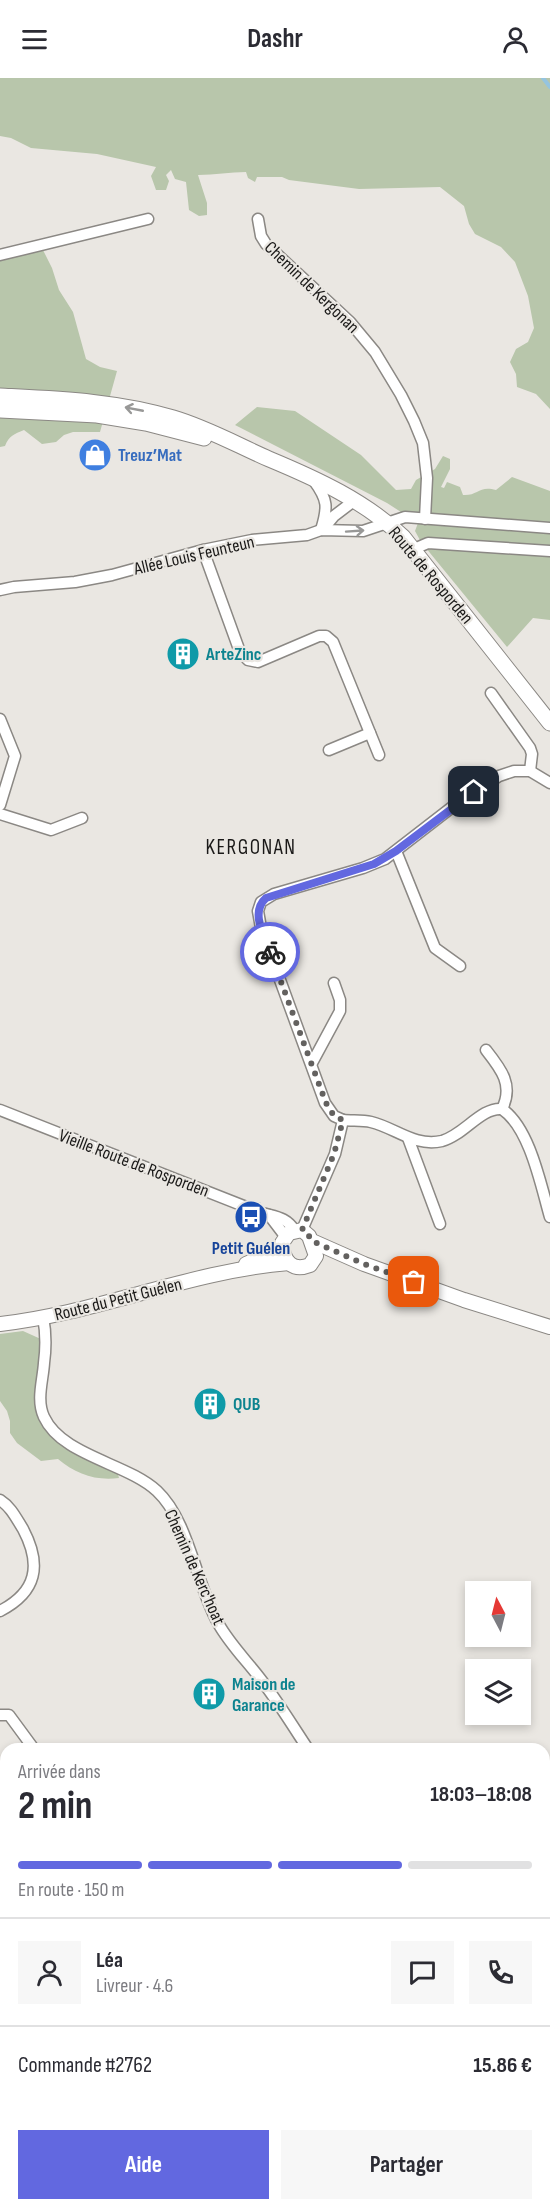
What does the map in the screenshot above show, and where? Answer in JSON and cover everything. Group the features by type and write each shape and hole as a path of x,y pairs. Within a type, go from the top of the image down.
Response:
{"main road":[{"name":"Route de Rosporden","path":"0,396 85,402 149,412 202,428 355,500 386,522 414,549 550,723"},
{"name":"Route de Rosporden","path":"0,410 97,415 167,428 248,450"}],"street":[{"path":"0,255 148,219"},
{"name":"Chemin de Kergonan","path":"258,219 261,236 266,244 350,322 375,352 401,395 423,443 427,477 425,519"},
{"path":"312,478 322,492 326,504 321,530"},
{"path":"321,530 334,516 355,500"},
{"path":"386,522 405,517 550,528"},
{"name":"Allée Louis Feunteun","path":"0,590 75,582 112,575 203,550 252,540 307,535 321,530 363,531 386,522"},
{"path":"414,549 429,543 550,551"},
{"path":"203,550 233,636 244,657 252,662 258,662 319,636 330,638 336,646 379,755"},
{"path":"491,693 530,748 532,754 530,771"},
{"path":"0,719 15,756 0,805"},
{"path":"329,750 370,733"},
{"path":"550,783 530,771 507,773 490,781 380,862 266,898 259,906 258,918 326,1103 334,1116 343,1120 370,1122 408,1138 429,1142 459,1134 489,1111 502,1109 507,1112 520,1131 528,1148 550,1217"},
{"path":"0,814 51,830 82,818"},
{"path":"396,851 435,948 460,966"},
{"path":"312,1063 340,1011 340,1000 334,983"},
{"path":"486,1050 508,1084 502,1109"},
{"name":"Vieille Route de Rosporden","path":"0,1110 284,1219 291,1236"},
{"path":"343,1120 334,1154 291,1236 289,1263 293,1267 300,1268 315,1260 335,1259 364,1264"},
{"path":"408,1138 440,1224"},
{"path":"291,1236 309,1236 315,1251 315,1260"},
{"name":"Route du Petit Guélen","path":"234,1269 291,1236"},
{"path":"312,1241 364,1264 550,1327"},
{"name":"Route du Petit Guélen","path":"0,1324 43,1317 234,1269 289,1263"},
{"path":"493,1309 550,1318"},
{"name":"Chemin de Kerc'hoat","path":"43,1317 45,1349 40,1404 48,1424 71,1444 134,1476 163,1497 177,1521 205,1597 218,1624 227,1639 262,1681 304,1743"},
{"path":"0,1500 14,1515 25,1533 33,1552 34,1567 32,1580 21,1597 0,1611"},
{"path":"0,1714 9,1715 30,1743"}],"green space":[{"path":"0,78 550,78 550,409 536,394 517,387 516,374 510,362 516,349 528,342 534,328 528,296 515,262 501,247 475,234 469,224 464,206 440,187 359,189 289,180 282,177 257,177 255,182 248,178 246,172 198,175 207,203 207,215 199,216 189,210 186,182 175,179 171,170 166,175 169,181 166,190 156,190 151,176 156,167 97,154 31,148 11,138 0,136"},
{"path":"43,250 59,290 73,312 86,359 100,367 117,371 100,432 73,432 64,435 56,442 42,444 24,430 12,436 5,446 0,447 0,261"},
{"path":"257,407 295,411 361,455 396,490 411,489 416,480 435,469 443,456 450,459 450,469 441,487 444,488 447,482 460,487 463,495 486,489 496,490 512,477 550,491 550,620 533,618 507,647 421,542 415,531 418,523 387,503 235,425"},
{"path":"23,1331 43,1340 41,1421 117,1471 119,1478 110,1479 86,1475 58,1459 41,1461 17,1443 10,1433 7,1411 0,1401 0,1334"}],"waterway":[{"path":"543,78 550,87"}],"way so far":[{"path":"270,952 326,1103 334,1116 343,1120 342,1131 334,1154 302,1230 312,1241 364,1264 414,1282"}],"place":[{"name":"Treuz’Mat","path":"95,455"},
{"name":"ArteZinc","path":"183,654"},
{"name":"Petit Guélen","path":"251,1217"},
{"name":"QUB","path":"210,1404"},
{"name":"Maison de Garance","path":"209,1694"}],"district":[{"name":"KERGONAN","path":"251,847"}],"route":[{"path":"270,952 258,918 259,906 266,898 385,859 474,792"}]}
